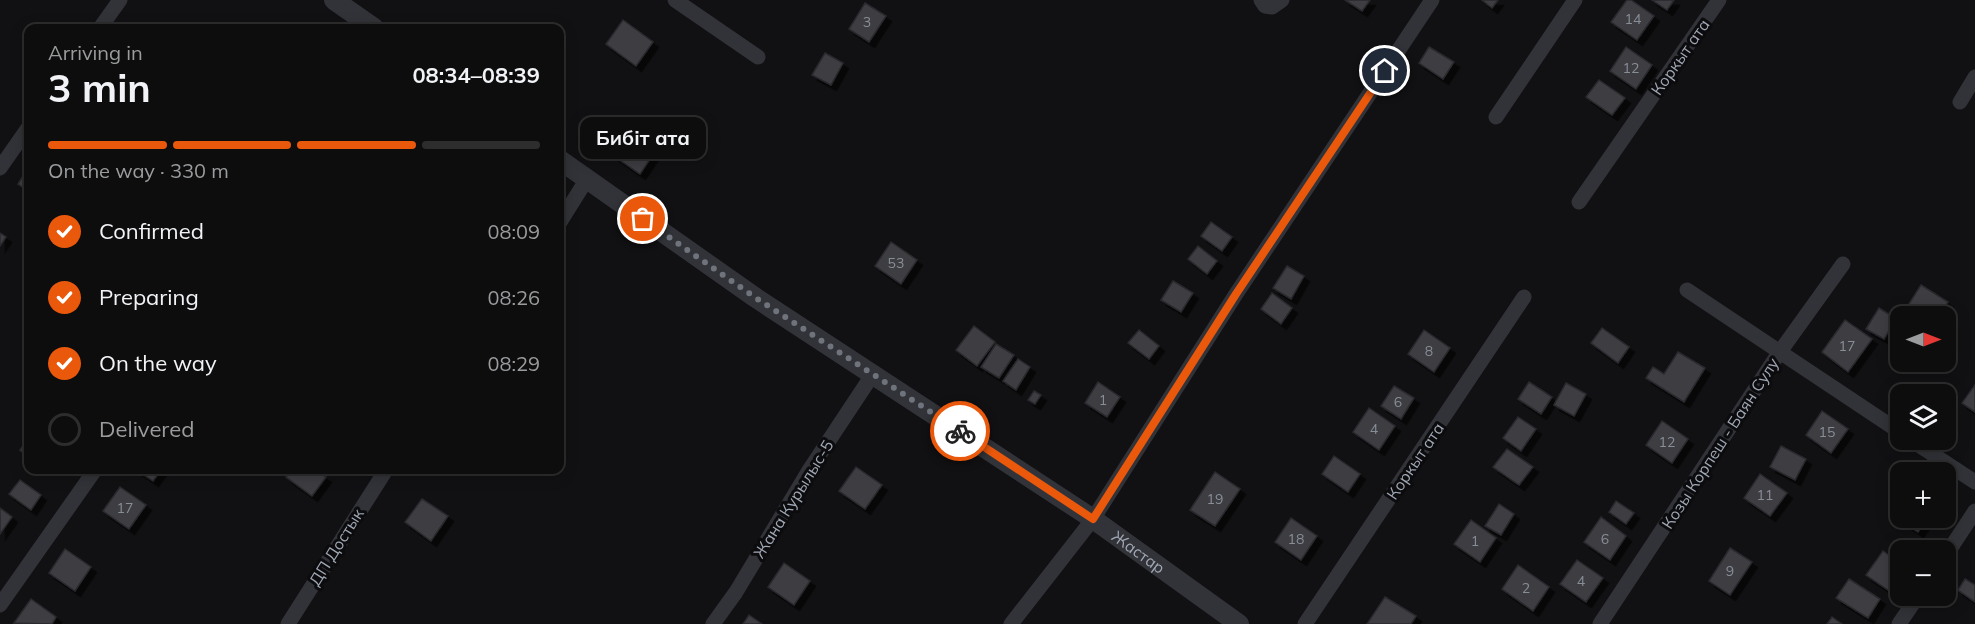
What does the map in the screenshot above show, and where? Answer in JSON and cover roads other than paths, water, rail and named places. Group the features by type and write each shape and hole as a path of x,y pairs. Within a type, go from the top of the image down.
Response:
{"street":[{"path":"103,24 120,0"},
{"path":"334,0 368,24"},
{"path":"675,0 758,57"},
{"path":"1261,0 1265,6 1272,7 1282,0"},
{"path":"1011,624 1093,519 1236,294 1432,0"},
{"path":"1496,117 1575,0"},
{"name":"Коркыт ата","path":"1579,202 1719,0"},
{"path":"1960,102 1975,76"},
{"path":"0,168 24,134"},
{"name":"Жастар","path":"564,163 756,298 1093,519 1239,624"},
{"path":"564,216 587,179"},
{"name":"Козы Корпеш - Баян Сулу","path":"1600,624 1779,353 1843,264"},
{"path":"1687,290 1890,425"},
{"name":"Коркыт ата","path":"1305,624 1524,297"},
{"name":"Жана Курылыс-5","path":"713,624 736,592 808,472 873,374"},
{"path":"1926,450 1975,482"},
{"path":"0,605 92,474"},
{"name":"ДП Достык","path":"288,624 383,474"},
{"path":"1956,540 1975,511"},
{"path":"1899,624 1911,606"}],"place":[{"name":"Бибіт ата","path":"643,219"}]}
